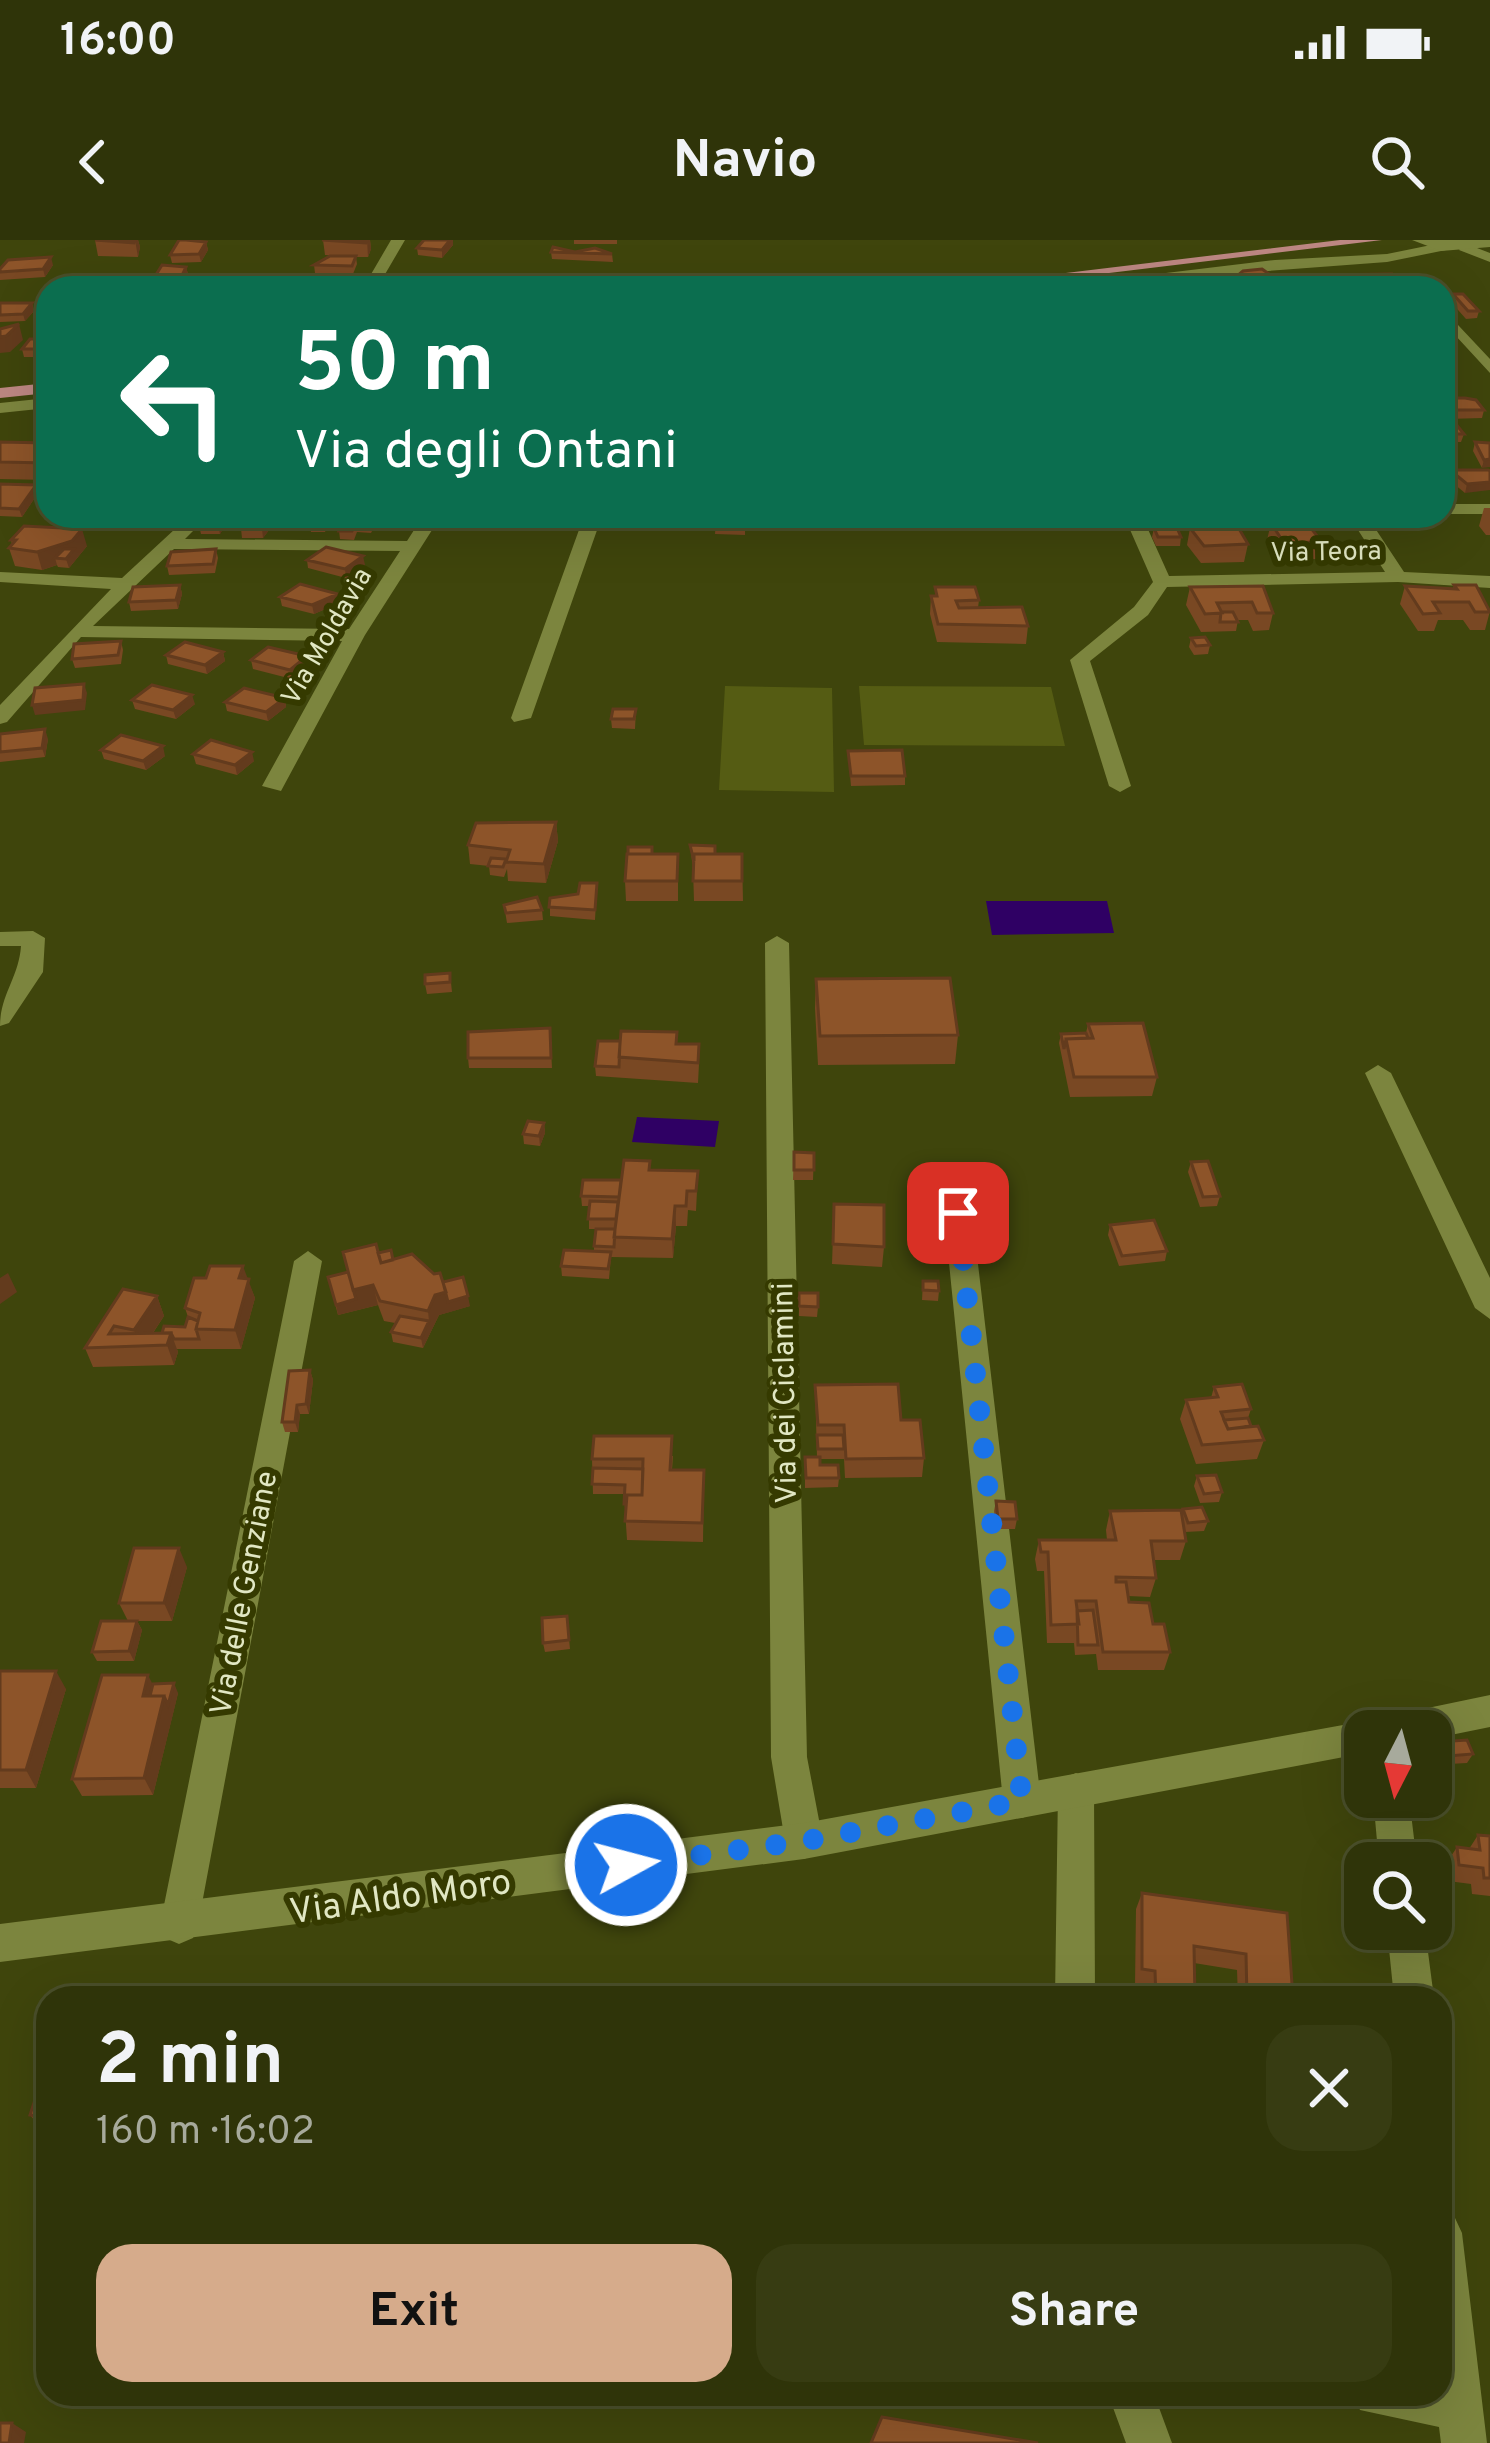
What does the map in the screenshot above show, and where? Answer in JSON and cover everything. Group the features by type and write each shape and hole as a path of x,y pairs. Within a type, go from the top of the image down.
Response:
{"main road":[{"path":"1056,276 1375,240"},
{"path":"0,393 36,389"}],"street":[{"path":"377,276 398,240"},
{"path":"1418,241 1441,247"},
{"path":"1162,276 1387,258 1490,243"},
{"path":"1465,247 1490,258"},
{"path":"1200,272 1202,276"},
{"path":"1455,321 1464,327 1490,368"},
{"path":"0,408 36,404"},
{"path":"1455,509 1490,509"},
{"path":"0,718 76,631 187,528"},
{"name":"Via Moldavia","path":"273,786 355,635 423,528"},
{"path":"521,718 588,528"},
{"path":"1120,786 1080,660 1141,611 1162,582 1138,528"},
{"path":"1366,528 1397,577"},
{"path":"172,544 410,546"},
{"path":"0,577 128,584"},
{"name":"Via Teora","path":"1162,582 1397,577 1490,582"},
{"path":"76,631 355,635"},
{"path":"0,939 33,938 31,972 0,1018"},
{"name":"Via dei Ciclamini","path":"777,943 789,1757 804,1841"},
{"path":"1378,1073 1490,1308"},
{"path":"958,1213 1022,1801"},
{"name":"Via delle Genziane","path":"179,1925 308,1261"},
{"path":"1452,1720 1490,1712"},
{"name":"Via Aldo Moro","path":"0,1943 179,1925 804,1841 1344,1741"},
{"path":"1075,1986 1076,1790"},
{"path":"1408,1950 1413,1986"},
{"path":"1409,2406 1462,2425 1452,2338"},
{"path":"1135,2406 1149,2443"}],"green space":[{"path":"725,686 832,688 834,792 719,790"},
{"path":"859,686 1051,687 1065,746 864,745"}],"shaded area":[{"path":"986,901 1107,901 1114,933 992,935"},
{"path":"637,1117 719,1121 715,1147 632,1142"}],"building":[{"path":"179,240 206,242 199,254 170,255"},
{"path":"424,240 450,240 442,250 417,248"},
{"path":"553,247 575,252 595,248 612,254 551,252"},
{"path":"330,256 356,256 352,266 314,265"},
{"path":"51,257 43,269 0,272 8,260"},
{"path":"162,265 186,267 182,276 155,276"},
{"path":"1262,269 1272,276 1237,276"},
{"path":"1392,274 1394,276 1322,276"},
{"path":"1455,294 1463,294 1479,311 1468,311"},
{"path":"0,303 32,303 23,314 0,315"},
{"path":"19,324 6,336 0,337 0,329"},
{"path":"30,339 36,339 34,349 22,349"},
{"path":"1455,398 1476,400 1484,410 1455,410"},
{"path":"0,442 36,443 36,463 0,462"},
{"path":"1475,442 1490,443 1490,459 1484,460"},
{"path":"1455,470 1490,471 1490,482 1467,484"},
{"path":"0,484 36,485 19,509 0,508"},
{"path":"24,526 82,529 72,541 37,552 9,548 16,540 11,540"},
{"path":"1154,528 1177,528 1181,537 1158,537"},
{"path":"1190,528 1239,528 1248,544 1204,546"},
{"path":"1274,528 1311,528 1322,542 1284,543"},
{"path":"326,547 363,556 345,569 307,560"},
{"path":"64,549 74,549 66,559 55,558"},
{"path":"216,549 213,564 167,566 171,552"},
{"path":"300,584 338,594 312,605 280,597"},
{"path":"180,585 176,600 129,602 133,587"},
{"path":"1454,585 1476,585 1490,612 1475,612 1469,602 1433,602 1440,613 1423,614 1405,586 1457,589"},
{"path":"1263,586 1273,613 1257,613 1252,602 1217,603 1222,613 1205,614 1190,587"},
{"path":"935,587 975,587 979,600 956,601 959,608 1022,607 1028,626 938,624 931,596 937,596"},
{"path":"1221,612 1233,612 1238,622 1220,622"},
{"path":"1205,637 1210,645 1196,646 1191,638"},
{"path":"121,641 118,655 72,659 74,644"},
{"path":"185,642 223,652 205,665 166,655"},
{"path":"268,647 307,656 290,670 251,660"},
{"path":"84,684 83,700 32,705 35,688"},
{"path":"152,685 192,695 173,710 132,700"},
{"path":"244,688 285,698 266,712 225,702"},
{"path":"613,709 636,709 634,719 611,719"},
{"path":"45,729 42,748 0,752 0,734"},
{"path":"121,735 163,746 143,761 101,750"},
{"path":"211,740 252,752 235,765 193,754"},
{"path":"902,750 905,776 851,776 848,751"},
{"path":"556,822 544,864 506,862 510,850 468,845 476,823"},
{"path":"690,845 715,846 715,854 694,854 694,861"},
{"path":"628,847 652,847 652,854 628,854"},
{"path":"627,854 678,854 677,881 625,881"},
{"path":"694,854 742,854 742,881 693,881"},
{"path":"491,858 506,859 503,867 488,866"},
{"path":"580,883 597,883 595,910 549,907 550,898 578,894"},
{"path":"537,897 542,910 506,913 504,905"},
{"path":"450,973 450,982 425,984 425,975"},
{"path":"950,978 958,1035 820,1036 816,979"},
{"path":"1143,1023 1157,1077 1074,1077 1066,1039 1093,1038 1088,1024"},
{"path":"550,1028 551,1058 468,1058 468,1032"},
{"path":"621,1031 677,1032 676,1044 699,1044 698,1063 619,1057"},
{"path":"1086,1033 1088,1038 1066,1039 1064,1049 1061,1034"},
{"path":"598,1041 620,1041 619,1067 595,1066"},
{"path":"528,1121 544,1123 539,1136 523,1134"},
{"path":"794,1152 814,1153 814,1170 794,1170"},
{"path":"624,1160 650,1161 649,1170 698,1171 696,1191 687,1191 686,1206 675,1206 672,1239 614,1237"},
{"path":"1208,1161 1220,1196 1203,1197 1191,1162"},
{"path":"583,1180 621,1180 619,1197 581,1196"},
{"path":"590,1201 618,1202 616,1219 588,1219"},
{"path":"834,1204 884,1205 884,1247 833,1244"},
{"path":"1154,1220 1167,1251 1122,1256 1110,1225"},
{"path":"596,1229 615,1229 614,1247 594,1246"},
{"path":"376,1244 381,1263 412,1254 434,1274 440,1273 446,1292 435,1295 428,1311 380,1301 373,1285 353,1290 343,1252"},
{"path":"391,1250 393,1260 381,1263 378,1253"},
{"path":"564,1250 611,1252 608,1269 561,1266"},
{"path":"210,1266 243,1266 239,1278 249,1279 235,1330 196,1329 200,1313 185,1308 194,1278 206,1278"},
{"path":"348,1272 356,1299 336,1305 328,1277"},
{"path":"463,1277 468,1296 448,1302 443,1282"},
{"path":"923,1281 938,1281 939,1291 923,1290"},
{"path":"123,1289 157,1296 134,1330 114,1326 109,1334 171,1333 167,1345 85,1348"},
{"path":"799,1293 818,1293 818,1307 799,1306"},
{"path":"400,1316 429,1321 421,1338 391,1332"},
{"path":"188,1317 198,1321 199,1339 174,1339 171,1333 162,1333 164,1326 185,1327"},
{"path":"310,1370 306,1404 297,1405 295,1422 282,1422 289,1371"},
{"path":"898,1384 901,1420 920,1420 924,1458 846,1459 844,1425 818,1425 815,1385"},
{"path":"1242,1384 1251,1409 1221,1412 1228,1429 1258,1426 1264,1440 1202,1445 1186,1400 1218,1397 1214,1387"},
{"path":"1248,1418 1251,1426 1228,1429 1224,1420"},
{"path":"817,1435 843,1435 844,1449 818,1449"},
{"path":"594,1436 672,1436 670,1470 704,1470 702,1523 625,1521 627,1495 642,1495 643,1459 592,1459"},
{"path":"805,1457 820,1457 820,1465 838,1465 839,1478 806,1478"},
{"path":"593,1468 643,1469 642,1495 627,1495 624,1504 625,1485 592,1484"},
{"path":"1216,1475 1222,1492 1204,1494 1197,1476"},
{"path":"996,1501 1015,1502 1017,1519 998,1519"},
{"path":"1202,1507 1208,1521 1188,1523 1183,1509"},
{"path":"1181,1510 1186,1541 1151,1541 1156,1578 1116,1577 1116,1582 1126,1582 1129,1602 1149,1603 1153,1624 1164,1624 1170,1652 1103,1652 1096,1601 1076,1601 1079,1624 1051,1625 1048,1552 1041,1552 1039,1540 1116,1540 1110,1511"},
{"path":"134,1548 179,1548 164,1603 119,1603"},
{"path":"1093,1610 1098,1645 1078,1645 1077,1611"},
{"path":"567,1616 569,1640 543,1643 542,1618"},
{"path":"101,1621 137,1621 129,1651 92,1652"},
{"path":"0,1671 56,1671 26,1770 0,1770"},
{"path":"102,1675 148,1675 143,1696 164,1696 144,1778 72,1779"},
{"path":"174,1683 168,1705 164,1696 150,1696 153,1684"},
{"path":"1467,1740 1473,1754 1452,1756 1452,1741"},
{"path":"1478,1835 1490,1836 1490,1878 1484,1878 1483,1868 1459,1865 1457,1847 1480,1850"},
{"path":"1142,1893 1287,1913 1292,1986 1247,1986 1246,1954 1194,1946 1195,1986 1156,1986 1155,1971 1142,1969"},
{"path":"882,2417 1038,2443 871,2443"},
{"path":"0,2423 12,2423 9,2443 0,2443"}],"route":[{"path":"626,1865 804,1841 1022,1801 958,1213"}]}
